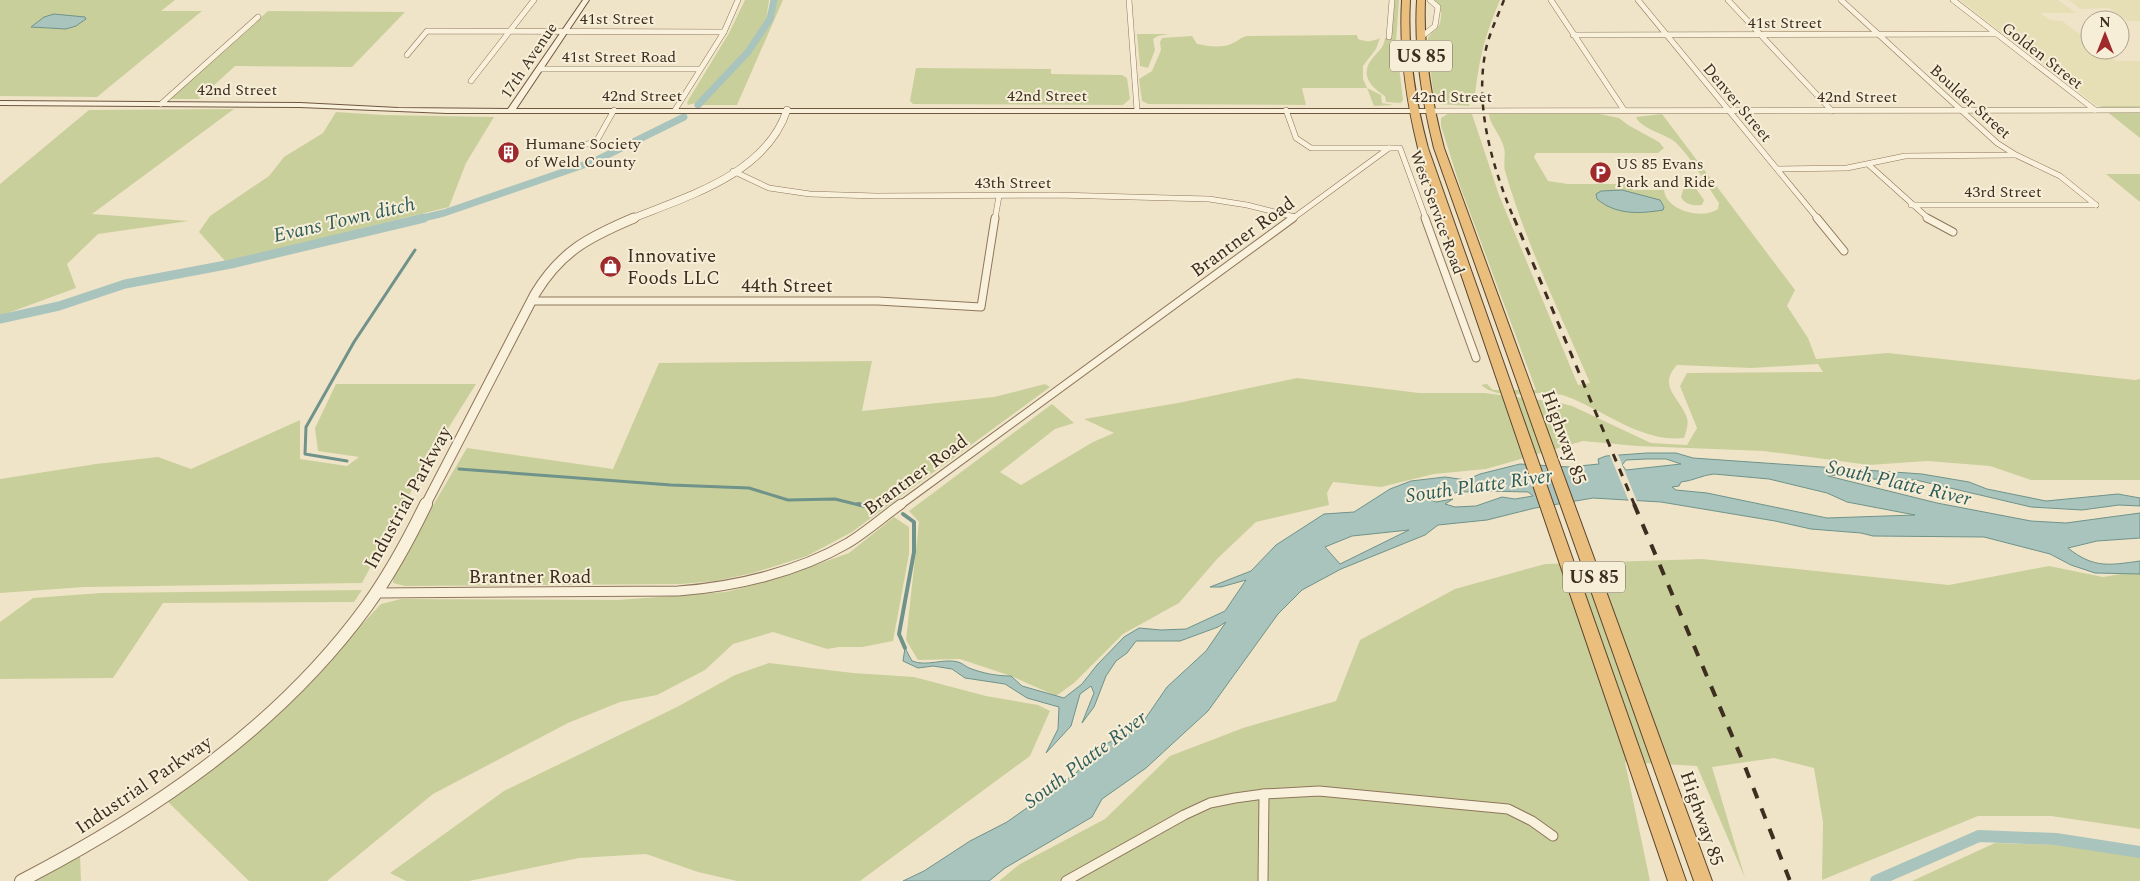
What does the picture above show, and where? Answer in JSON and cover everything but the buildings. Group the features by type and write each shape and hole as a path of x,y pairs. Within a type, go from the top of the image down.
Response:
{"highway":[{"name":"Highway 85","path":"1406,0 1405,61 1423,148 1677,881"},
{"name":"Highway 85","path":"1421,0 1420,38 1423,78 1429,111 1445,167 1703,881"}],"main road":[{"name":"17th Avenue","path":"510,111 586,0"},
{"name":"42nd Street","path":"0,103 300,105 398,110 510,111 1429,111"}],"street":[{"path":"471,81 534,0"},
{"path":"675,110 724,32 738,0"},
{"path":"1129,0 1137,110"},
{"path":"1389,37 1392,0"},
{"path":"1420,38 1435,26 1438,7 1430,0"},
{"path":"1551,0 1573,36 1624,110"},
{"name":"Denver Street","path":"1638,0 1820,219 1844,251"},
{"path":"1728,0 1832,110"},
{"name":"Boulder Street","path":"1841,0 1997,143 2016,155 2060,176 2096,205"},
{"name":"Golden Street","path":"1953,0 2094,110"},
{"path":"161,104 258,18"},
{"name":"41st Street","path":"407,55 427,31 724,32"},
{"name":"41st Street","path":"1573,36 1996,34"},
{"name":"41st Street Road","path":"539,69 699,69"},
{"path":"570,148 596,142 614,110"},
{"name":"Industrial Parkway","path":"21,881 103,836 156,802 241,738 316,668 355,621 375,593 423,511 532,301 558,262 582,243 620,224 703,188 733,172 768,145 781,126 787,110"},
{"name":"West Service Road","path":"1286,110 1295,138 1311,148 1400,148 1476,358"},
{"name":"42nd Street","path":"1429,111 2140,110"},
{"name":"Brantner Road","path":"375,593 678,591 722,587 768,575 816,558 848,543 1389,148"},
{"path":"1778,169 1846,168 1869,165 1892,157 1905,156 2016,155"},
{"path":"1869,165 1881,173 1911,205 1932,223 1953,232"},
{"name":"43th Street","path":"733,172 763,186 795,192 876,196 1056,195 1209,199 1247,205 1295,217"},
{"name":"44th Street","path":"532,301 878,301 981,307 999,196"},
{"name":"43rd Street","path":"1911,205 2096,205"},
{"path":"1066,881 1184,815 1210,803 1264,794 1319,791 1508,809 1532,821 1553,836"},
{"path":"1263,881 1264,794"}],"shaded area":[{"path":"1960,0 2058,0 2076,13 2040,13 2050,20 2062,21 2080,34 2080,60 2140,61 2140,106 2097,106"},
{"path":"2069,0 2140,0 2140,21 2130,21 2130,10 2112,10 2109,8 2080,9"}],"green space":[{"path":"0,0 175,0 161,11 202,11 97,97 0,96"},
{"path":"745,0 769,0 766,21 742,55 696,103 688,105 689,99 729,33"},
{"path":"775,0 783,0 737,105 702,105 750,52 771,19"},
{"path":"1395,0 1399,0 1396,41 1403,100 1401,103 1386,102 1385,96 1372,85 1367,76 1368,65 1382,47 1385,38 1391,39"},
{"path":"1435,0 1500,0 1483,47 1475,96 1470,99 1469,106 1440,104 1434,98 1427,43 1430,35 1438,27 1441,20 1441,7"},
{"path":"268,11 405,12 352,67 235,66 199,99 170,99"},
{"path":"1137,34 1169,34 1153,39 1155,50 1148,68 1140,66"},
{"path":"1357,35 1358,39 1366,41 1380,38 1376,49 1363,66 1363,79 1367,88 1302,88 1306,105 1148,104 1142,101 1139,79 1152,71 1161,50 1160,42 1162,38 1192,36 1197,44 1220,46 1229,45 1247,36"},
{"path":"916,68 1051,69 1051,74 1122,75 1127,78 1130,99 1123,105 913,104 910,101"},
{"path":"1367,88 1381,95 1382,103 1394,105 1374,106"},
{"path":"2100,106 2140,106 2140,138"},
{"path":"234,109 92,214 189,221 98,234 67,264 76,288 0,316 0,184 89,110"},
{"path":"336,112 383,115 494,117 466,163 449,207 226,262 199,232 210,216 269,176 284,157 323,133"},
{"path":"1449,113 1472,114 1499,195 1578,385 1590,383 1523,225 1505,171 1503,144 1491,122 1489,114 1600,114 1619,118 1659,142 1664,148 1658,153 1536,153 1534,157 1548,181 1568,184 1629,184 1633,190 1664,190 1666,197 1671,203 1686,212 1704,214 1718,209 1719,203 1680,147 1670,139 1643,125 1636,117 1662,114 1795,290 1787,306 1808,338 1816,359 1888,353 2135,380 2140,379 2140,480 2031,480 1990,466 1927,461 1869,465 1764,451 1637,446 1583,441 1486,469 1434,474 1381,487 1333,482 1327,493 1329,505 1256,522 1217,559 1179,603 1123,634 1074,683 1056,696 1011,676 960,659 918,660 906,640 919,522 909,511 1052,404 1074,423 1055,429 1000,472 1021,485 1093,442 1114,433 1084,419 1178,403 1297,378 1419,393 1484,393 1557,402 1572,406 1651,443 1687,445 1697,428 1680,386 1687,373 1823,372 1818,364 1751,368 1677,365 1671,373 1669,380 1672,392 1688,420 1684,438 1659,437 1647,434 1564,396 1547,393 1498,393 1481,385 1487,384 1493,390 1536,390 1460,186 1441,126 1441,118"},
{"path":"2106,174 2140,174 2140,202"},
{"path":"1687,176 1704,200 1702,205 1690,204 1681,197"},
{"path":"872,361 862,411 994,397 1045,384 1050,387 852,532 807,556 753,573 716,581 681,584 405,586 393,583 394,571 467,448 613,469 659,363"},
{"path":"336,384 476,384 427,462 362,583 84,587 0,593 0,479 96,464 158,457 191,469 300,420 300,459 347,466 359,457 318,451 315,428"},
{"path":"894,517 909,527 909,554 893,641 862,647 827,649 773,632 733,644 705,670 657,695 620,702 568,723 433,794 327,881 249,881 167,801 273,718 381,604 401,599 618,600 726,592 776,579 849,553"},
{"path":"1702,559 1949,585 2049,566 2103,577 2140,571 2140,829 2051,816 1978,816 1822,880 1823,822 1814,768 1774,758 1712,767 1745,878 1697,766 1625,762 1650,881 999,881 1020,864 1105,819 1170,756 1243,728 1336,701 1360,640 1455,589 1545,564"},
{"path":"362,590 354,602 163,603 113,678 0,679 0,622 33,598 101,593"},
{"path":"769,663 853,673 914,677 986,696 1038,705 1050,711 1030,756 860,881 737,881 698,872 646,854 579,858 469,881 406,881 390,873 504,791 677,707 735,675"},
{"path":"1995,843 2064,845 2140,857 2140,881 1912,881"},
{"path":"80,854 81,881 36,881"}],"water":[{"path":"54,14 85,17 86,19 76,26 66,29 31,27 44,17"},
{"path":"1622,190 1660,200 1664,207 1663,210 1645,212 1620,211 1597,199 1596,194 1601,191"},
{"name":"South Platte River","path":"1676,453 1693,458 1922,474 1969,482 1987,489 2046,501 2118,494 2140,498 2140,506 2119,505 2082,510 2031,507 1916,480 1868,479 1844,474 1828,476 1937,503 2031,521 2066,523 2140,513 2140,538 2097,541 2068,548 2077,555 2102,564 2140,561 2140,574 2095,573 2071,565 2050,554 1984,537 1873,536 1861,533 1811,529 1661,502 1593,498 1535,508 1487,520 1438,525 1425,535 1341,569 1302,590 1278,614 1208,711 1146,768 1102,799 1092,817 1005,868 989,881 903,881 924,871 970,841 1007,822 1076,773 1097,749 1141,725 1167,687 1206,651 1226,622 1218,627 1180,641 1136,641 1127,653 1116,661 1106,676 1094,707 1082,723 1094,693 1091,686 1080,694 1071,726 1046,753 1058,729 1059,707 1027,698 1005,684 965,678 952,669 933,666 918,668 903,661 905,648 912,661 918,663 958,662 984,673 1011,676 1022,686 1064,698 1082,684 1124,637 1139,628 1161,630 1186,629 1225,611 1246,580 1221,587 1210,587 1251,571 1276,545 1324,514 1354,512 1390,489 1411,481 1445,477 1466,480 1480,474 1520,464 1569,467 1599,464 1598,459 1606,456","holes":["1666,459 1681,464 1626,470 1622,465 1626,460","1710,475 1769,479 1827,493 1847,502 1915,515 1827,518 1707,493 1676,490 1672,487 1679,486 1681,482","1528,492 1533,496 1515,499 1502,497 1476,506 1455,507 1445,504 1453,499 1436,502 1431,500 1451,493","1409,530 1340,564 1325,547 1352,536"]}],"pier":[{"path":"1617,452 1638,504 1630,504 1609,453"}],"waterway":[{"name":"Evans Town ditch","path":"698,105 748,52 770,19 774,0"},
{"name":"Evans Town ditch","path":"419,219 444,213 595,161 684,117"},
{"name":"Evans Town ditch","path":"0,319 59,306 125,284 231,264 424,218"},
{"path":"347,461 305,454 306,427 354,342 415,250"},
{"path":"459,469 671,485 749,488 788,500 835,499 863,506"},
{"path":"858,504 873,508"},
{"path":"903,514 914,522 914,552 899,634 905,648"},
{"path":"1876,881 1979,836 2056,839 2140,852"}],"railway":[{"path":"1504,0 1486,47 1482,96 1484,117 1493,159 1514,219"},
{"path":"1514,218 1635,506"},
{"path":"1634,504 1744,764 1790,881"}],"place":[{"name":"Humane Society of Weld County","path":"509,152"},
{"name":"US 85 Evans Park and Ride","path":"1600,172"},
{"name":"Innovative Foods LLC","path":"611,266"}]}
